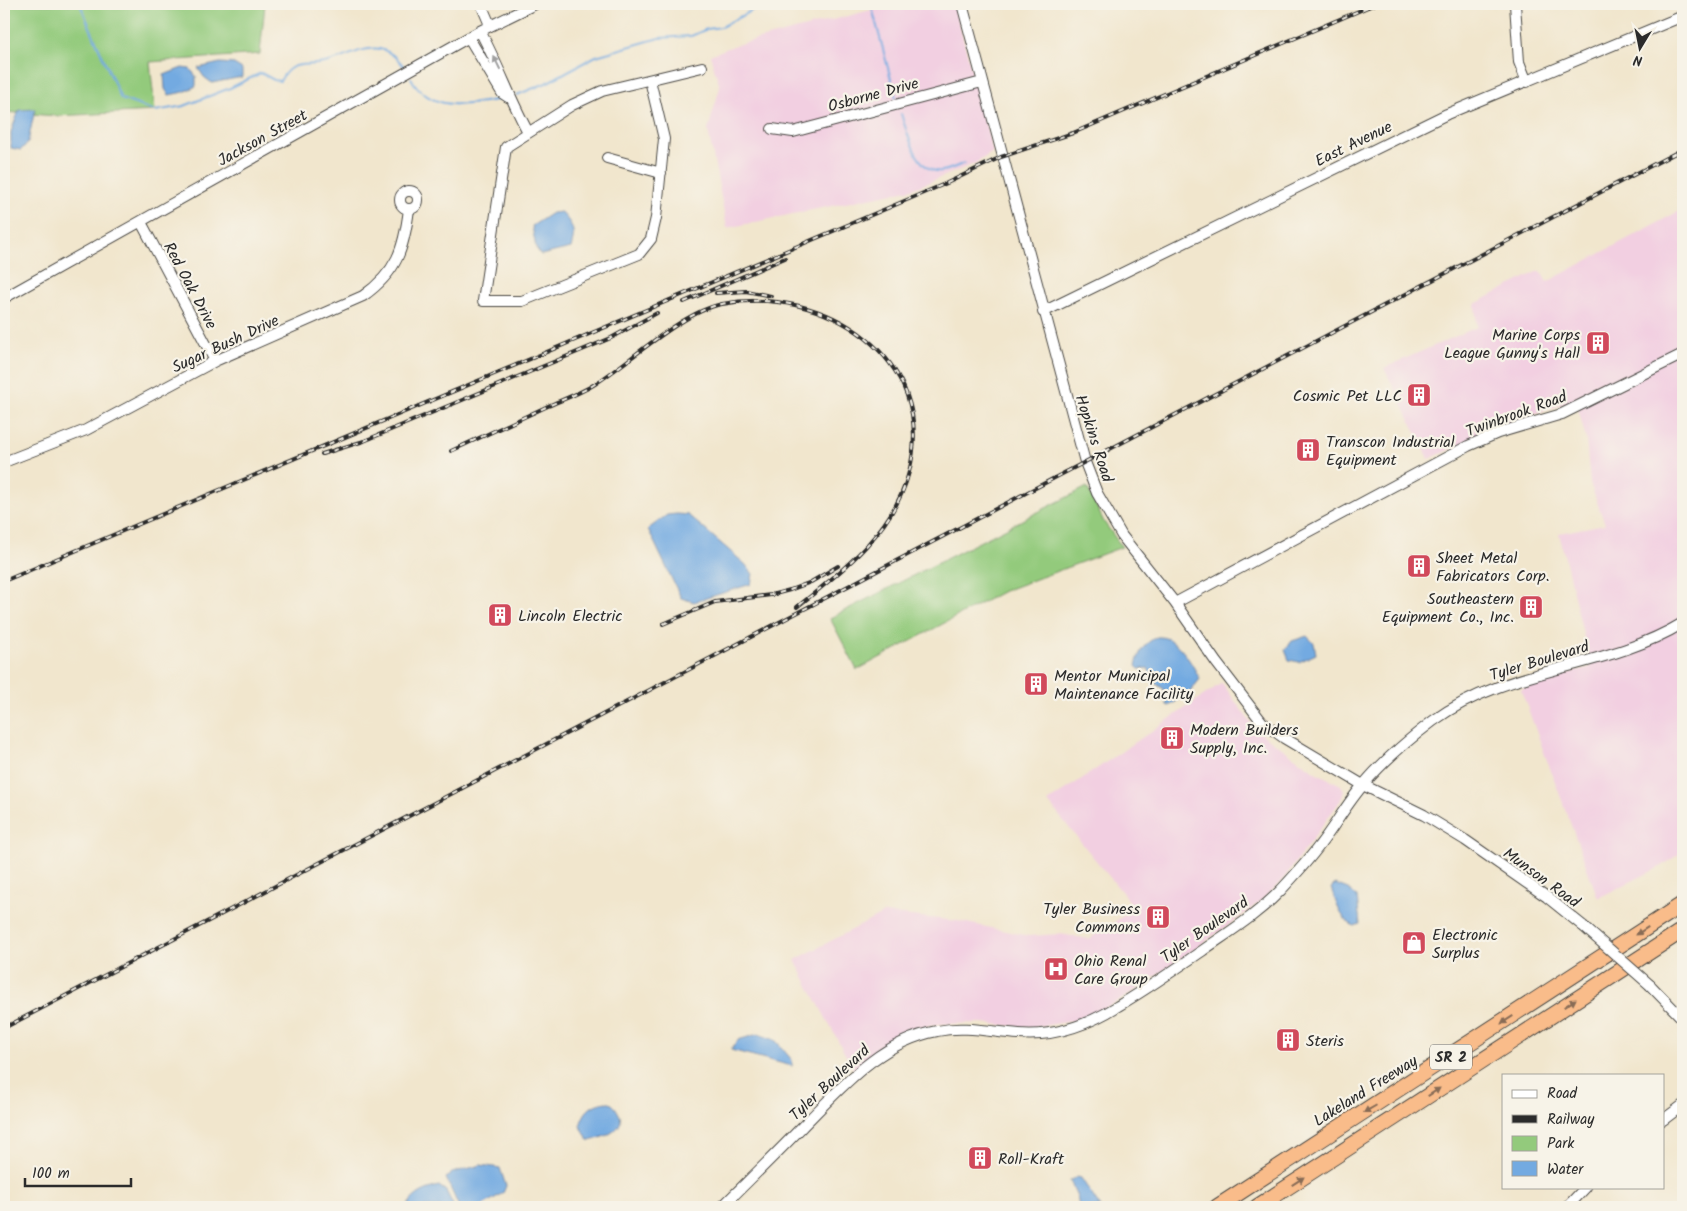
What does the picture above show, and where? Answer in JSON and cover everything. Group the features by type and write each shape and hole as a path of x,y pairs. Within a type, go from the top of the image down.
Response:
{"highway":[{"name":"Lakeland Freeway","path":"1217,1207 1683,904"},
{"name":"SR 2","path":"1257,1207 1683,930"}],"street":[{"path":"481,4 490,25"},
{"name":"Jackson Street","path":"4,298 490,25 535,4"},
{"name":"Hopkins Road","path":"962,4 1043,312 1085,462 1097,493 1122,536 1175,603 1216,662 1262,722 1284,738 1363,785"},
{"path":"1515,4 1519,62 1527,82"},
{"name":"East Avenue","path":"1043,312 1446,114 1683,16"},
{"path":"480,31 508,88 508,97"},
{"path":"469,38 502,93 508,97 528,132"},
{"path":"650,80 664,139 656,218 651,239 639,254 522,301 483,301 506,147 572,105 602,91 702,66"},
{"name":"Osborne Drive","path":"772,129 793,132 982,82"},
{"path":"607,158 661,173"},
{"name":"Sugar Bush Drive","path":"4,471 6,461 107,421 214,361 347,305 373,289 388,274 400,255 409,209"},
{"name":"Red Oak Drive","path":"141,222 214,361"},
{"name":"Twinbrook Road","path":"1175,603 1468,446 1498,433 1562,414 1683,354"},
{"name":"Tyler Boulevard","path":"722,1207 845,1084 871,1060 887,1050 912,1038 937,1031 971,1028 1019,1034 1040,1034 1085,1024 1119,1006 1240,925 1279,892 1318,848 1363,785 1394,752 1434,721 1465,701 1513,680 1564,668 1634,647 1683,623"},
{"name":"Munson Road","path":"1363,785 1424,815 1465,840 1546,897 1583,926 1650,985 1683,1019"},
{"path":"1664,1119 1683,1105"},
{"path":"1567,1207 1585,1188"}],"shaded area":[{"path":"894,4 954,4 993,152 974,164 912,189 727,228 708,130 720,87 710,55 736,45"},
{"path":"1683,209 1683,851 1662,866 1598,898 1521,690 1536,682 1591,667 1559,533 1605,524 1590,483 1586,439 1576,400 1515,420 1429,459 1384,368 1477,327 1475,304 1540,270 1547,282"},
{"path":"1222,683 1248,719 1262,734 1317,773 1341,785 1344,790 1343,797 1282,881 1261,901 1233,922 1127,996 1085,1019 1030,1028 982,1023 938,1024 913,1031 890,1042 853,1069 795,960 884,913 958,921 1029,936 1060,934 1089,939 1135,908 1048,802"}],"green space":[{"path":"4,4 265,4 260,54 150,62 155,111 56,116 4,112"},
{"path":"1087,487 1104,522 1122,547 1004,591 857,670 830,618"}],"water":[{"path":"220,63 234,64 242,69 242,77 212,83 204,77 198,68"},
{"path":"182,68 190,69 196,76 196,86 184,92 169,95 165,89 164,75"},
{"path":"35,109 28,142 21,150 11,148 11,132 19,110"},
{"path":"561,212 572,228 571,248 541,255 536,248 532,226 552,213"},
{"path":"667,515 688,515 745,564 753,574 751,584 694,602 681,598 648,529"},
{"path":"1307,636 1314,643 1316,654 1299,662 1289,660 1285,650 1292,641"},
{"path":"1157,637 1164,638 1177,645 1200,679 1189,693 1169,706 1167,705 1164,689 1155,683 1148,668 1139,669 1136,666 1143,649"},
{"path":"1335,884 1348,889 1357,897 1360,924 1354,926 1342,915 1331,888"},
{"path":"758,1034 775,1040 792,1060 792,1066 731,1050 738,1040"},
{"path":"606,1102 616,1108 620,1123 613,1132 589,1141 580,1126 582,1121 589,1109 596,1104"},
{"path":"481,1165 500,1168 506,1186 503,1193 480,1207 459,1207 446,1178 452,1173"},
{"path":"1077,1177 1081,1178 1100,1207 1079,1207 1077,1196 1070,1181"},
{"path":"439,1186 446,1191 454,1207 410,1207 408,1205 426,1190"}],"waterway":[{"path":"80,4 121,99 155,111 184,106 230,88 261,73 280,81 289,69 299,65 324,63 366,49 385,51 395,57 405,68"},
{"path":"517,95 546,83 596,56 659,38 691,36 707,29 721,27 756,8 758,4"},
{"path":"871,4 896,98"},
{"path":"411,78 428,97 439,102 463,104 501,99"},
{"path":"901,114 914,150 926,166 933,170 942,171 964,163"}],"railway":[{"path":"4,581 947,183 1001,157 1073,133 1375,4"},
{"path":"4,1028 1683,149"},
{"path":"684,302 785,258"},
{"path":"716,293 746,291 771,296"},
{"path":"451,451 590,387 657,338 690,317 707,309 722,304 761,301 798,306 834,318 865,338 890,363 907,395 914,431 909,472 902,493 892,513 879,531 848,564 797,607"},
{"path":"322,454 364,441 611,338 657,313"},
{"path":"663,624 715,602 771,595 790,590 811,582 838,566"}],"place":[{"name":"Marine Corps League Gunny's Hall","path":"1598,343"},
{"name":"Cosmic Pet LLC","path":"1419,395"},
{"name":"Transcon Industrial Equipment","path":"1308,450"},
{"name":"Sheet Metal Fabricators Corp.","path":"1419,566"},
{"name":"Southeastern Equipment Co., Inc.","path":"1531,607"},
{"name":"Lincoln Electric","path":"500,615"},
{"name":"Mentor Municipal Maintenance Facility","path":"1036,684"},
{"name":"Modern Builders Supply, Inc.","path":"1172,738"},
{"name":"Tyler Business Commons","path":"1158,917"},
{"name":"Electronic Surplus","path":"1414,943"},
{"name":"Ohio Renal Care Group","path":"1056,969"},
{"name":"Steris","path":"1288,1040"},
{"name":"Roll-Kraft","path":"980,1158"}]}
